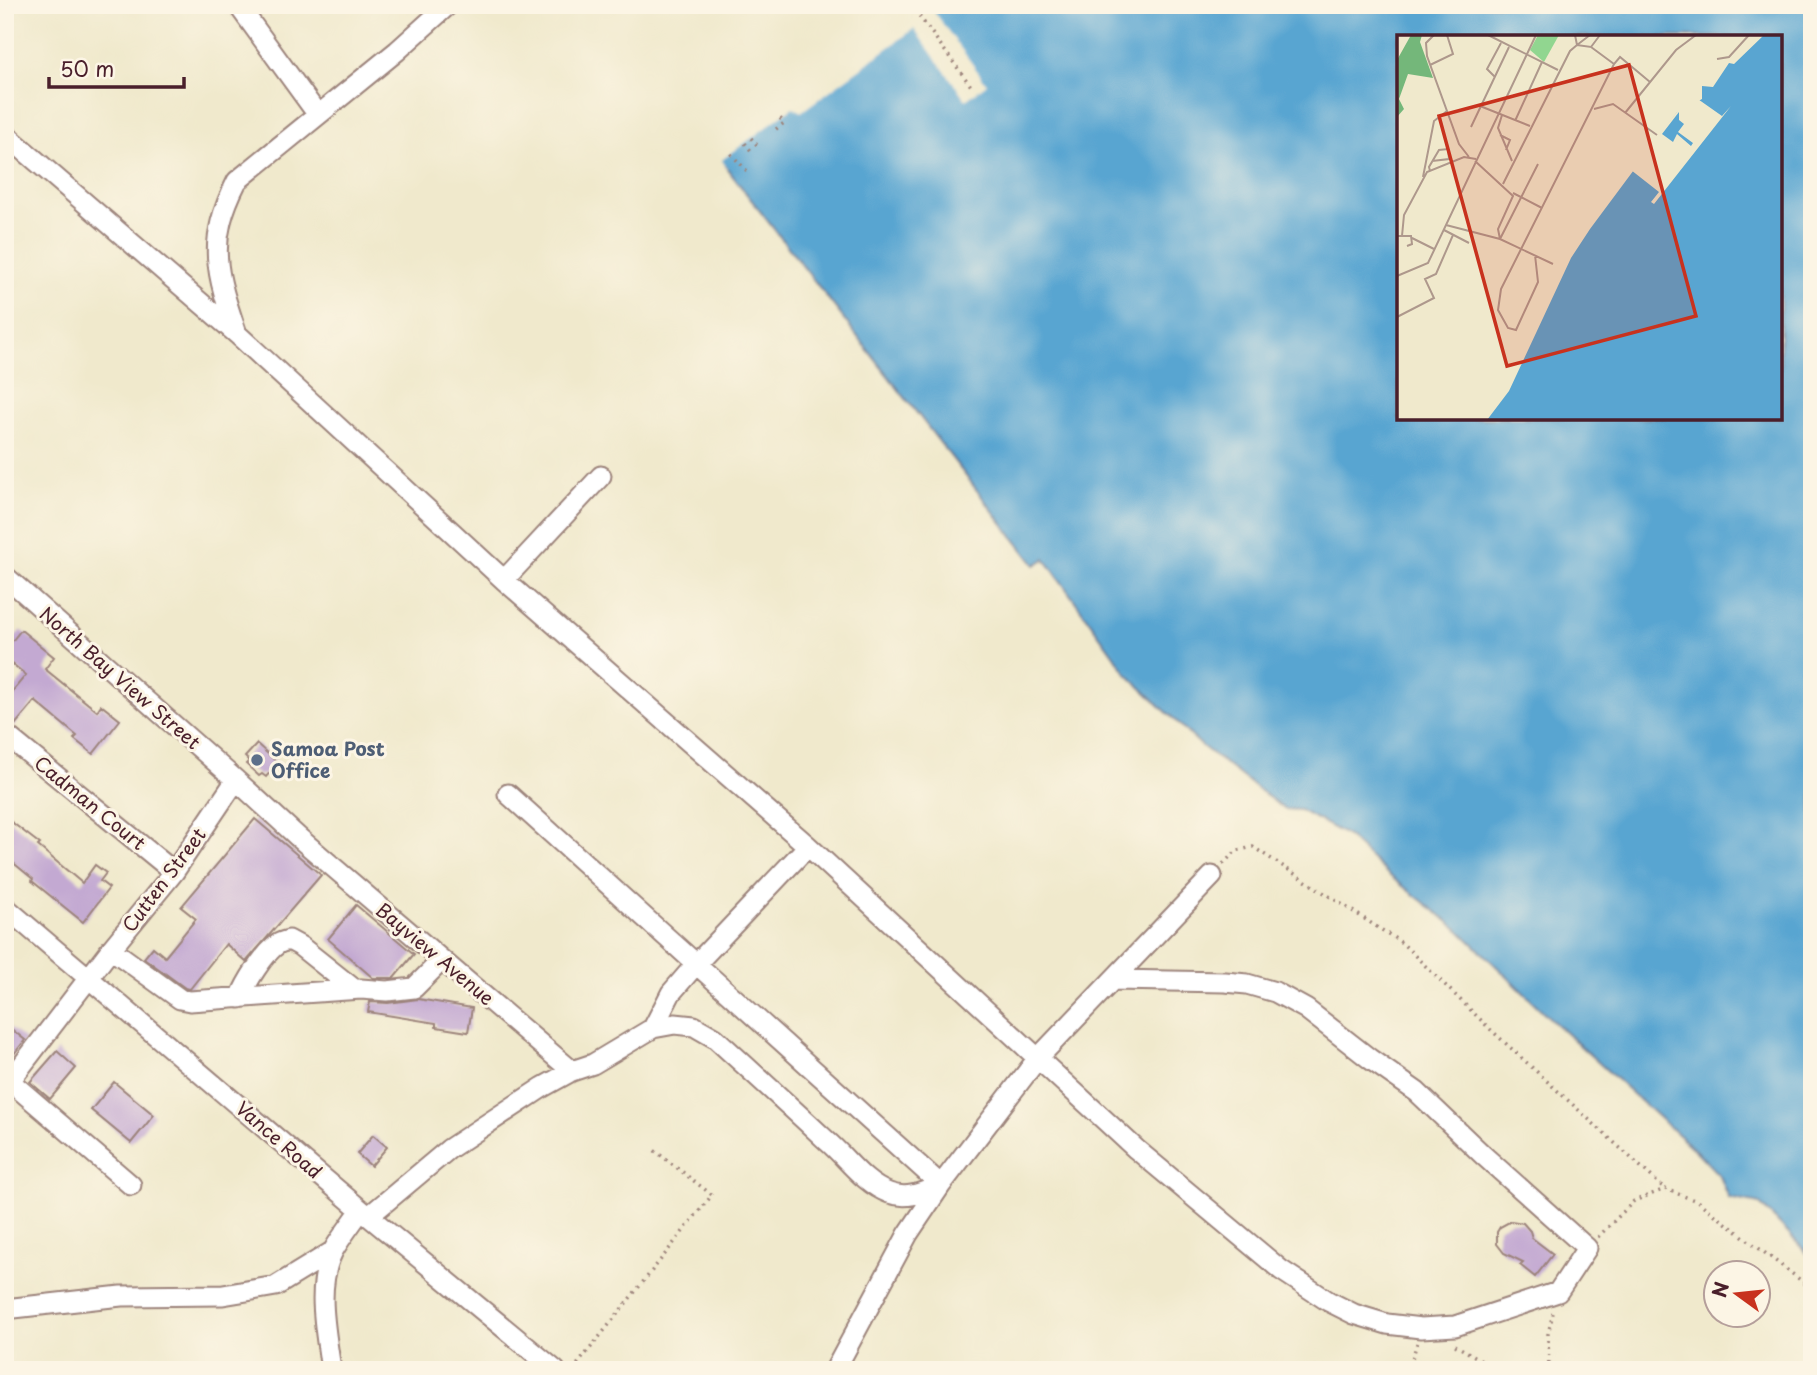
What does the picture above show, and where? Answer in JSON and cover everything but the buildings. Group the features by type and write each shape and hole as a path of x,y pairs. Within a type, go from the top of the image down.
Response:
{"street":[{"path":"238,5 318,115"},
{"path":"237,334 221,289 216,250 227,201 237,181 397,51 448,5"},
{"path":"5,134 237,334 504,580 808,846 1136,1149 1281,1270 1328,1301 1354,1314 1387,1324 1421,1328 1455,1326 1558,1292 1587,1248 1416,1092 1306,1009 1275,992 1247,984 1114,980"},
{"path":"504,580 601,476"},
{"name":"North Bay View Street","path":"5,576 298,837"},
{"name":"Cadman Court","path":"5,734 174,872"},
{"name":"Cutten Street","path":"8,1079 174,872 236,780"},
{"path":"508,794 941,1185"},
{"name":"Bayview Avenue","path":"298,837 572,1071"},
{"path":"653,1028 671,993 808,846"},
{"path":"835,1370 908,1234 941,1185 1038,1058 1212,876"},
{"name":"Vance Road","path":"5,907 365,1213 555,1370"},
{"path":"240,998 246,982 262,961 278,944 289,940 354,989"},
{"path":"111,948 180,999 190,1001 354,989 387,991 414,988 442,960"},
{"path":"5,1310 121,1296 223,1295 276,1286 333,1251 365,1213 449,1149 543,1087 572,1071 593,1064 653,1028 675,1024 694,1026 715,1038 872,1184 889,1193 904,1196 919,1194 941,1185"},
{"path":"8,1079 131,1185"},
{"path":"331,1370 323,1280 333,1251"}],"path":[{"path":"911,5 971,86"},
{"path":"776,129 784,123 779,117"},
{"path":"751,138 757,145"},
{"path":"745,143 752,152"},
{"path":"731,153 747,171"},
{"path":"1212,876 1236,851 1253,847 1402,943 1490,1029 1665,1189 1697,1201 1812,1289"},
{"path":"573,1370 712,1195 654,1150"},
{"path":"1587,1248 1634,1201 1665,1189"},
{"path":"1549,1370 1548,1334 1558,1292"},
{"path":"1405,1370 1413,1356 1421,1328"},
{"path":"1448,1342 1499,1370"}],"water":[{"path":"600,5 1812,5 1812,1258 1760,1204 1729,1198 1720,1176 1698,1153 1555,1023 1458,929 1390,876 1346,835 1300,810 1284,809 1202,746 1128,675 1045,559 1035,565"}],"pier":[{"path":"597,5 929,5 987,84 966,100 914,29 801,112 793,107 722,160 727,168 724,170"}],"place":[{"name":"Samoa Post Office","path":"257,760"}]}
